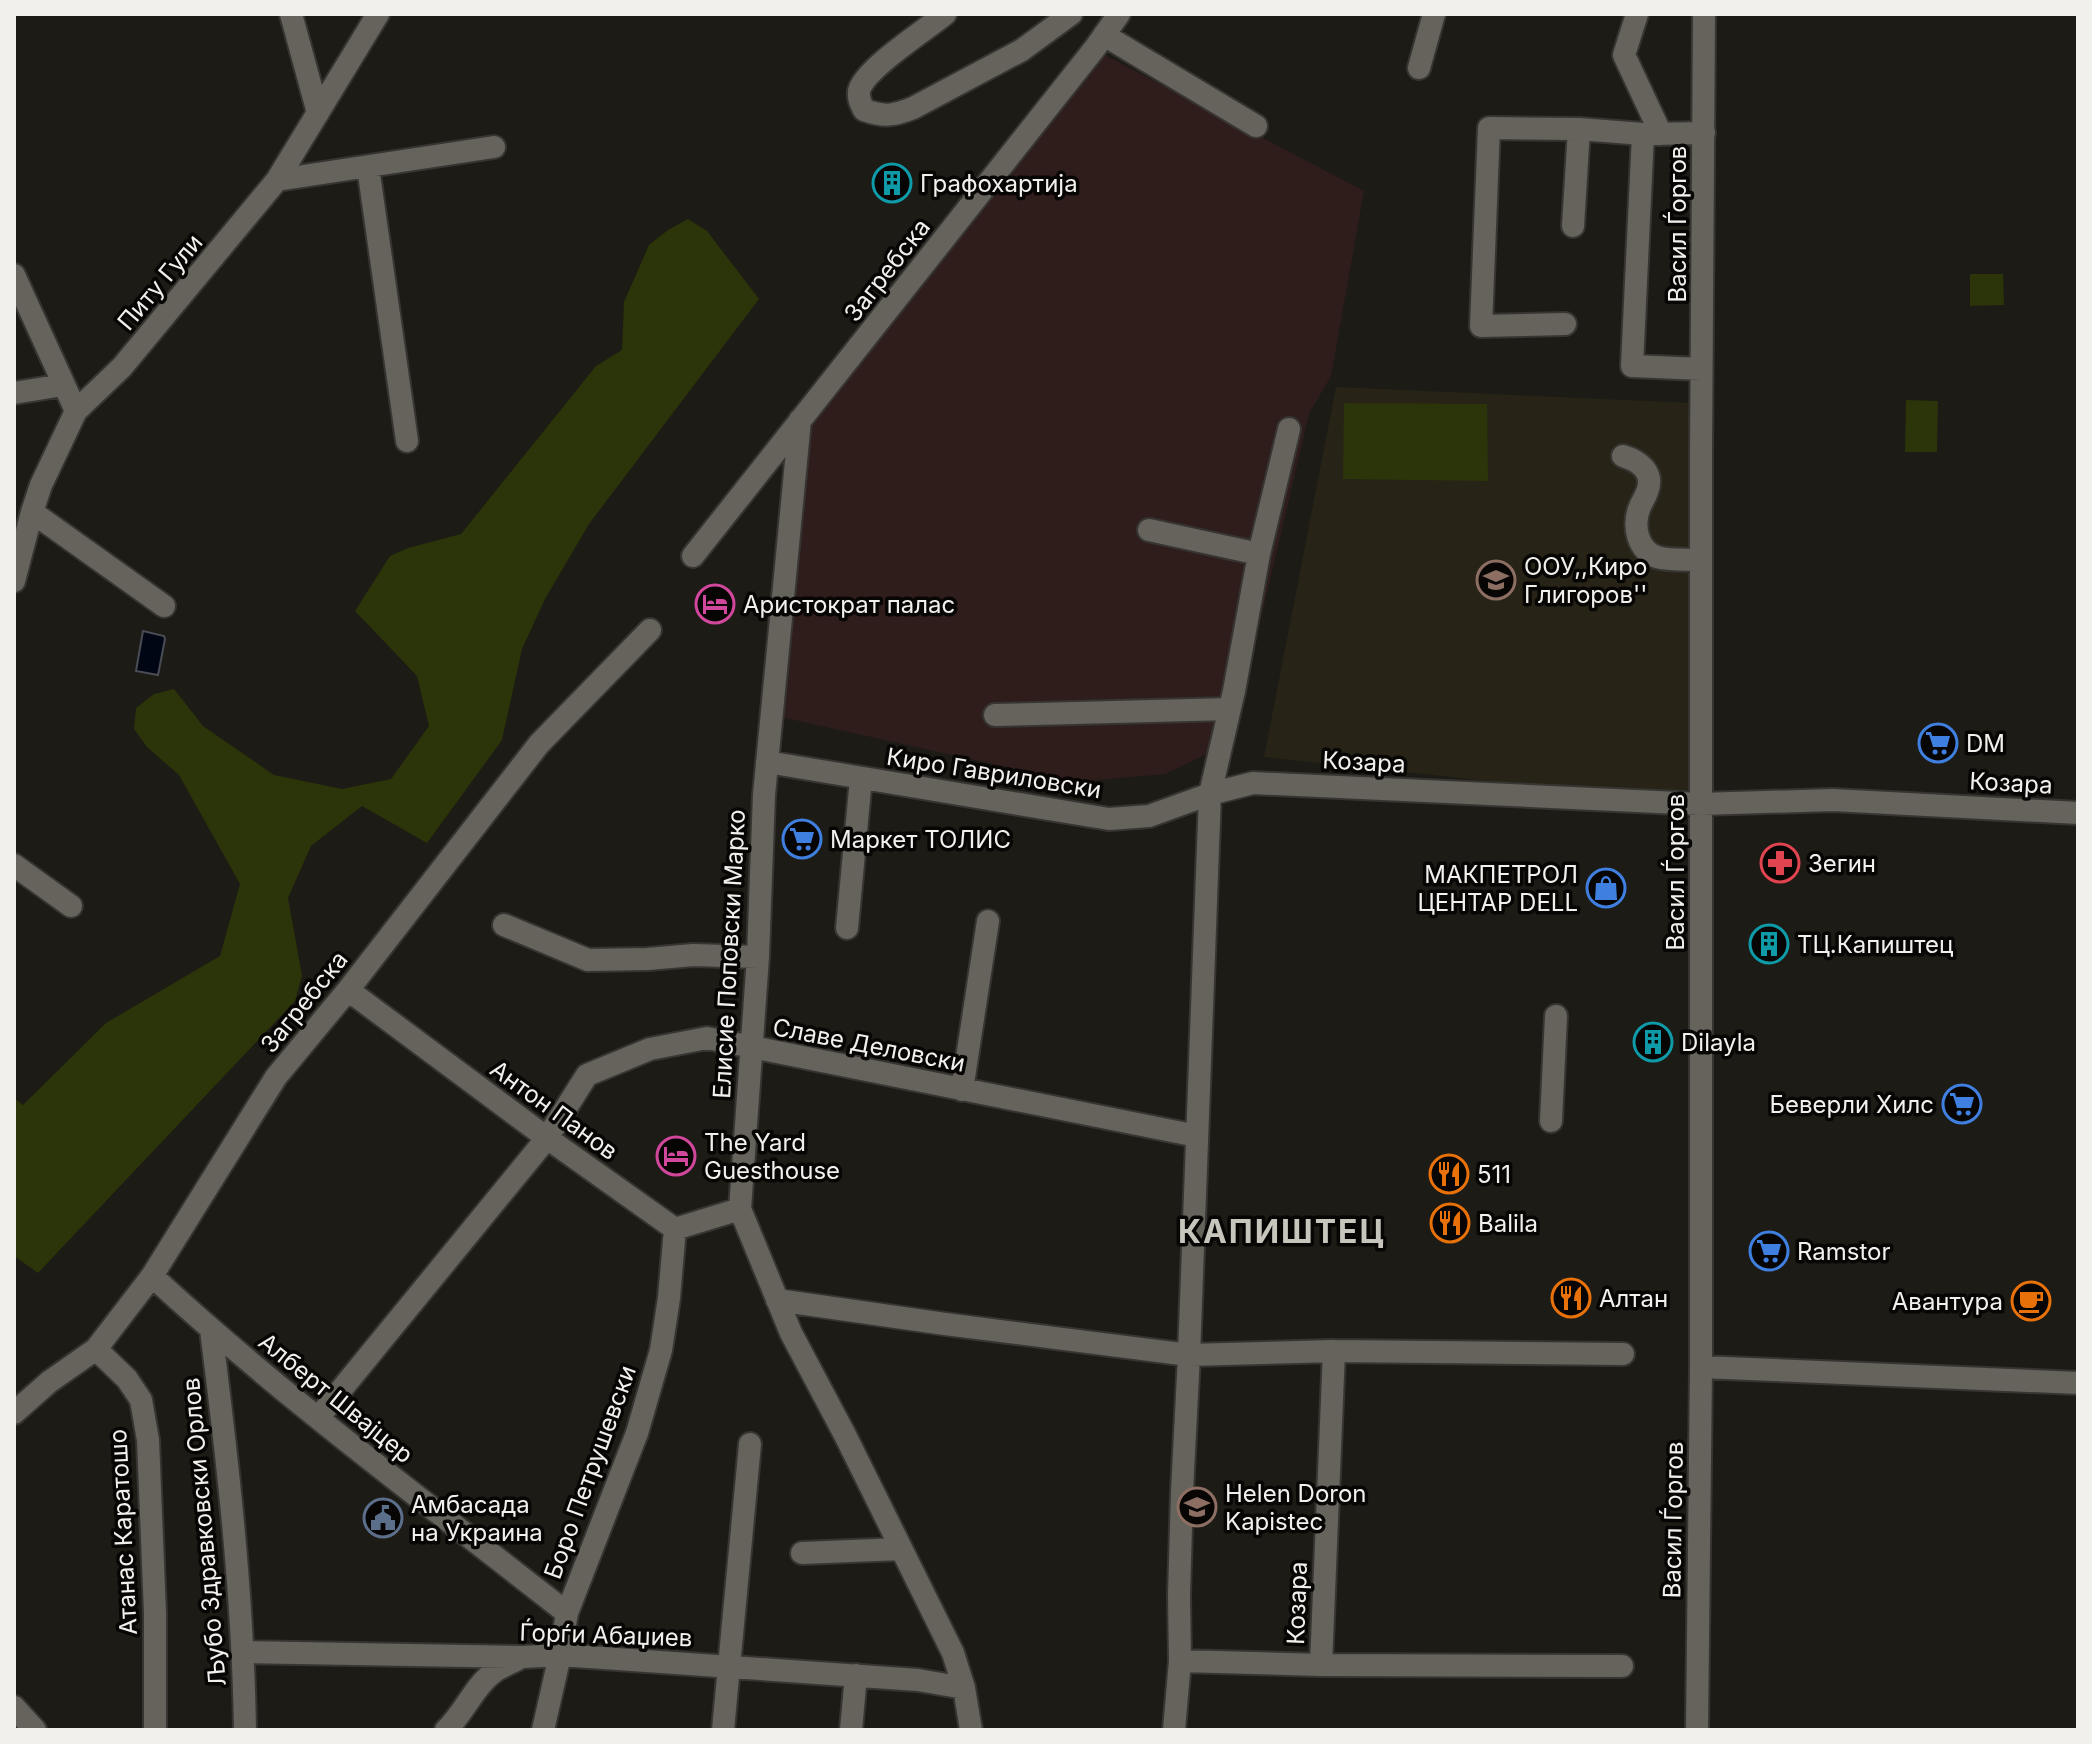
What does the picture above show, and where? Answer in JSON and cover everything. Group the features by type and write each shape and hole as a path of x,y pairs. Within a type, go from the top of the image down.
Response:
{"street":[{"path":"291,14 318,113"},
{"name":"Питу Гули","path":"14,581 41,485 76,411 122,367 277,180 378,14"},
{"path":"945,14 874,68 859,92 864,110 879,115 895,115 913,108 1022,50 1071,14"},
{"name":"Загребска","path":"693,556 1119,14"},
{"path":"1419,68 1434,14"},
{"path":"1637,14 1624,55 1652,134 1632,366 1701,369"},
{"name":"Васил Ѓоргов","path":"1697,1730 1701,1367 1704,14"},
{"path":"1104,35 1256,126"},
{"path":"1565,324 1481,326 1489,128 1704,133"},
{"path":"1573,226 1579,129"},
{"path":"277,180 494,147"},
{"path":"368,167 407,441"},
{"path":"14,275 76,411"},
{"path":"14,393 63,385"},
{"name":"Елисие Поповски Марко","path":"800,420 767,762 758,957 740,1209 791,1333 953,1653 964,1688 971,1730"},
{"path":"1174,1730 1180,1661 1179,1566 1210,794 1230,709 1259,554 1289,429"},
{"path":"1623,456 1636,460 1649,476 1647,492 1637,513 1640,542 1656,556 1701,560"},
{"path":"32,512 164,606"},
{"path":"1149,530 1259,554"},
{"name":"Загребска","path":"14,1413 49,1382 96,1349 152,1276 276,1077 348,990 539,744 650,630"},
{"path":"995,715 1230,709"},
{"name":"Киро Гавриловски","path":"767,762 1109,819 1149,816 1210,794"},
{"path":"847,928 861,778"},
{"name":"Козара","path":"1210,794 1253,783 1700,804 1833,800 2078,813"},
{"path":"14,865 71,906"},
{"path":"962,1090 988,921"},
{"path":"504,925 588,960 693,955 758,957"},
{"name":"Антон Панов","path":"348,990 675,1229"},
{"path":"1551,1121 1556,1016"},
{"name":"Славе Деловски","path":"318,1418 547,1138 587,1075 650,1049 707,1038 1197,1136"},
{"path":"675,1229 740,1209"},
{"name":"Боро Петрушевски","path":"543,1730 567,1613 637,1433 661,1350 675,1229"},
{"name":"Алберт Швајцер","path":"152,1276 211,1330 318,1418 567,1613"},
{"path":"777,1300 1189,1355 1334,1351 1623,1354"},
{"name":"Љубо Здравковски Орлов","path":"211,1330 229,1474 244,1652 245,1730"},
{"name":"Атанас Каратошо","path":"96,1349 127,1379 141,1400 148,1440 155,1613 155,1730"},
{"name":"Козара","path":"1321,1665 1334,1351"},
{"path":"1701,1367 2078,1383"},
{"path":"723,1730 750,1444"},
{"path":"802,1553 901,1549"},
{"name":"Ѓорѓи Абаџиев","path":"244,1652 560,1655 918,1680 964,1688"},
{"path":"446,1730 494,1672 523,1657"},
{"name":"Козара","path":"1180,1661 1321,1665 1622,1666"},
{"path":"851,1730 856,1675"},
{"path":"14,1707 35,1730"}],"shaded area":[{"path":"1103,54 1364,191 1331,376 1309,414 1232,742 1165,774 1074,782 781,717 803,431"},
{"name":"ООУ,,Киро Глигоров''","path":"1336,387 1693,403 1693,803 1264,757"},
{"path":"143,631 164,636 158,675 136,671"}],"green space":[{"path":"688,219 707,231 759,299 589,524 545,599 522,649 502,740 427,843 362,806 311,846 288,898 302,976 295,1001 38,1273 14,1256 14,1098 23,1105 106,1023 220,956 240,884 179,775 147,747 134,729 136,708 154,694 174,689 203,726 274,775 342,789 391,779 429,726 417,676 355,611 390,556 461,534 596,366 622,350 624,302 649,245"},
{"path":"1970,274 2003,274 2004,305 1970,306"},
{"path":"1906,400 1938,401 1937,452 1905,452"},
{"path":"1344,403 1487,404 1488,481 1343,479"}],"place":[{"name":"Графохартија","path":"892,183"},
{"name":"ООУ,,Киро Глигоров''","path":"1496,580"},
{"name":"Аристократ палас","path":"715,604"},
{"name":"DM","path":"1938,743"},
{"name":"Маркет ТОЛИС","path":"802,839"},
{"name":"Зегин","path":"1780,863"},
{"name":"МАКПЕТРОЛ ЦЕНТАР DELL","path":"1606,888"},
{"name":"ТЦ.Капиштец","path":"1769,944"},
{"name":"Dilayla","path":"1653,1042"},
{"name":"Беверли Хилс","path":"1962,1104"},
{"name":"The Yard Guesthouse","path":"676,1156"},
{"name":"511","path":"1449,1174"},
{"name":"Balila","path":"1450,1223"},
{"name":"Ramstor","path":"1769,1251"},
{"name":"Алтан","path":"1571,1298"},
{"name":"Авантура","path":"2031,1301"},
{"name":"Helen Doron Kapistec","path":"1197,1507"},
{"name":"Амбасада на Украина","path":"383,1518"}],"district":[{"name":"КАПИШТЕЦ","path":"1282,1231"}]}
